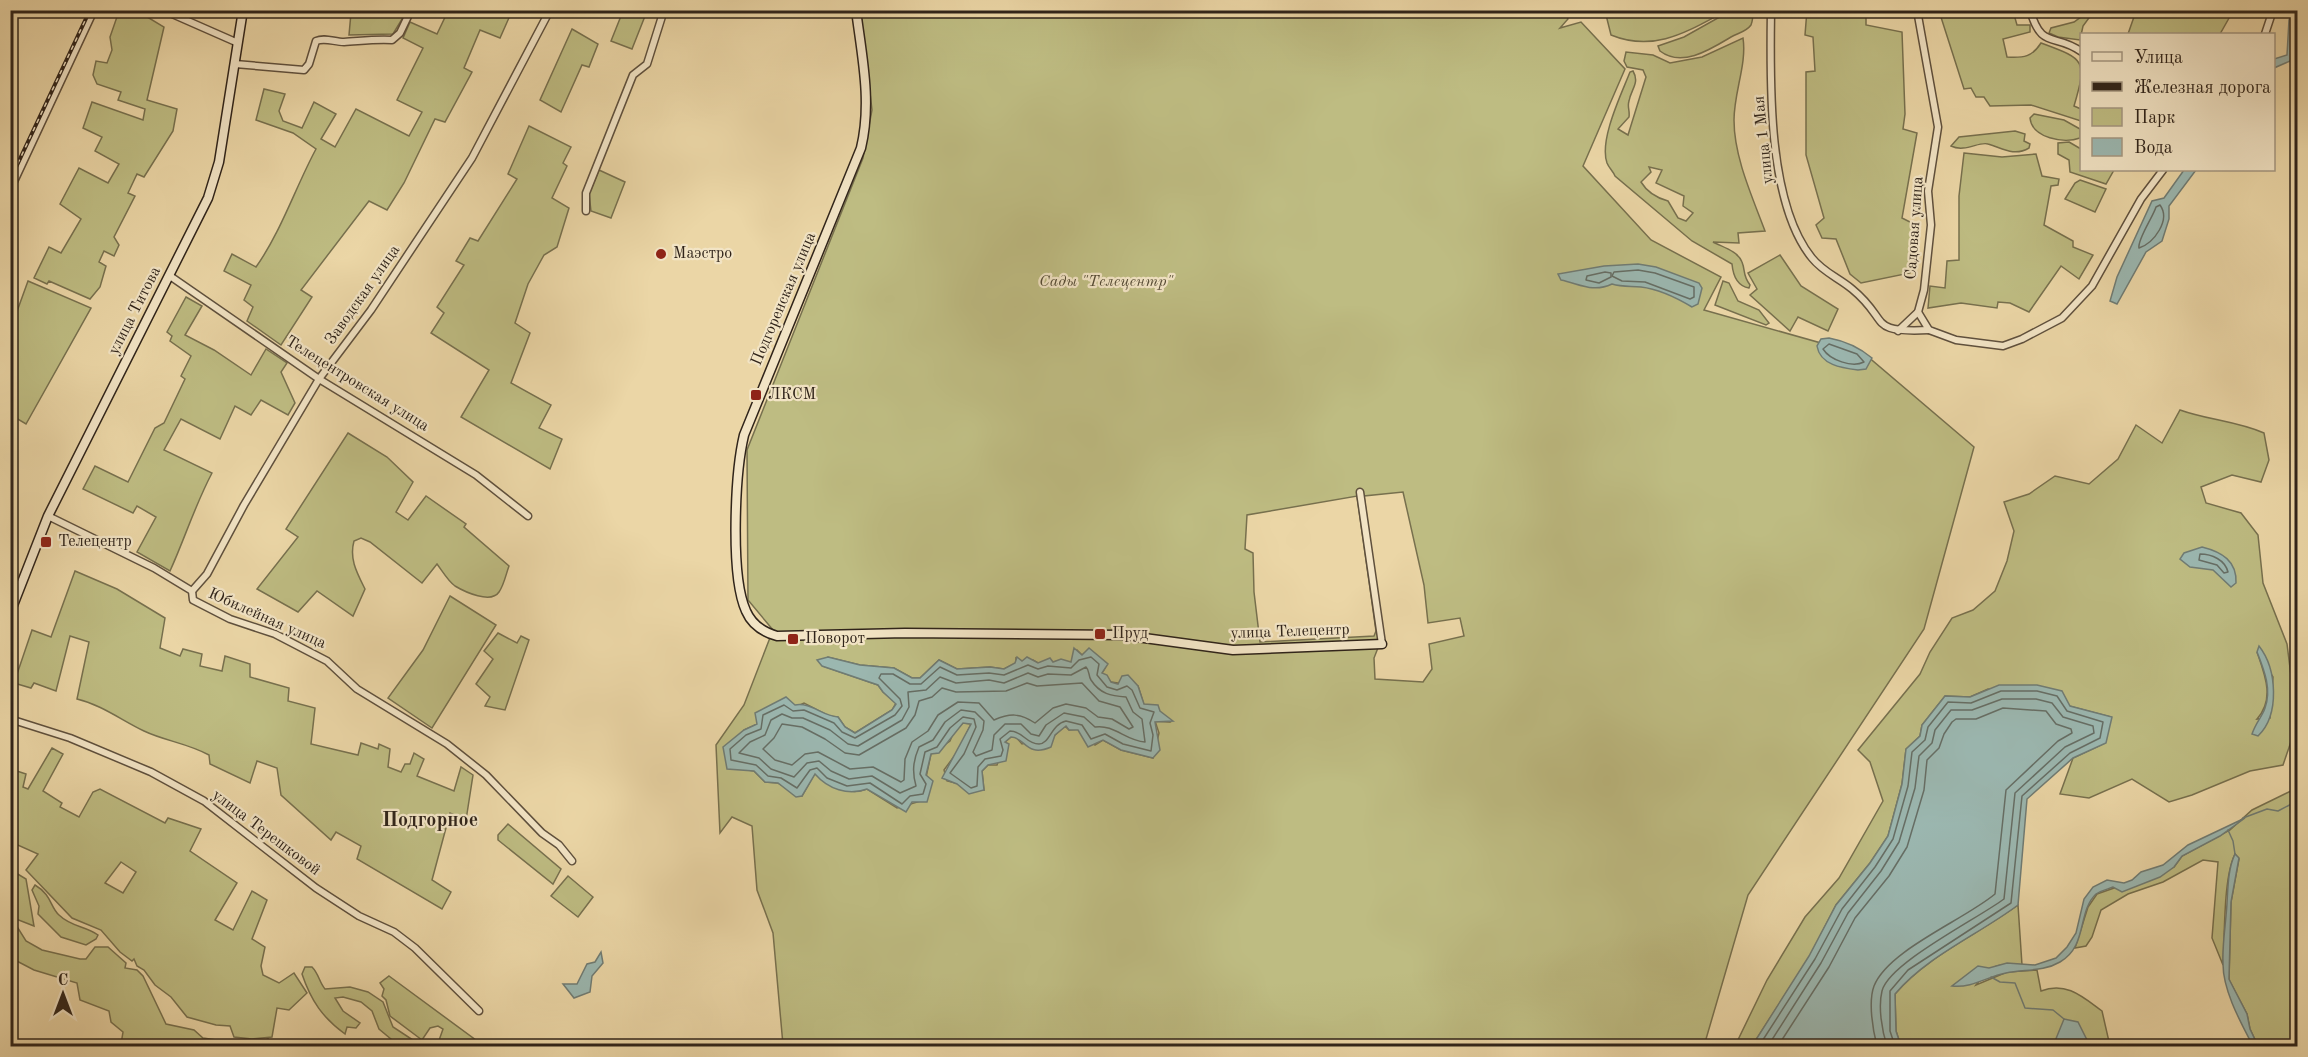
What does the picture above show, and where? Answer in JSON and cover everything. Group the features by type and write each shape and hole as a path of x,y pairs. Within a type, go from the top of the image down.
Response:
{"street":[{"path":"10,190 94,10"},
{"path":"163,10 238,43"},
{"name":"улица Титова","path":"10,613 48,516 199,218 213,180 243,10"},
{"path":"235,64 304,70 309,64 316,41 392,39 400,33 411,10"},
{"name":"Заводская улица","path":"192,591 207,574 244,505 319,379 371,310 472,158 550,10"},
{"path":"586,211 586,193 633,75 647,63 664,10"},
{"name":"Подгоренская улица","path":"796,636 777,636 765,632 751,620 742,602 737,559 739,459 744,435 861,148 867,109 856,10"},
{"name":"улица 1 Мая","path":"1771,10 1776,144 1784,197 1791,218 1812,259 1861,297 1882,326 1898,332"},
{"name":"Садовая улица","path":"1917,10 1938,128 1928,191 1930,237 1924,290 1918,312"},
{"path":"2030,10 2036,30 2043,37 2080,51"},
{"path":"2265,33 2273,10"},
{"path":"1898,332 1929,330 1956,340 2002,346 2022,339 2062,318 2092,286 2146,192 2162,171"},
{"name":"Телецентровская улица","path":"170,276 319,379 444,454 528,516"},
{"path":"1898,332 1918,312 1929,330"},
{"name":"улица Телецентр","path":"796,636 905,633 1122,634 1233,651 1382,644 1360,492"},
{"name":"Юбилейная улица","path":"48,516 154,568 192,591 193,600 230,619 275,634 327,661 357,689 447,744 486,775 542,833 559,845 572,861"},
{"name":"улица Терешковой","path":"10,719 70,738 151,772 204,801 316,888 359,916 378,923 401,937 479,1011"}],"green space":[{"path":"1605,10 1726,11 1685,32 1657,41 1642,42 1611,35"},
{"path":"1732,10 1753,11 1751,25 1715,47 1696,55 1678,58 1660,51 1658,46 1684,37"},
{"path":"1807,10 1866,11 1866,25 1902,32 1905,114 1903,129 1917,133 1902,218 1912,223 1910,273 1861,283 1850,274 1836,239 1822,238 1816,225 1824,218 1806,155 1806,72 1815,71 1813,37 1805,35"},
{"path":"2136,10 2233,11 2221,33 2128,33"},
{"path":"119,11 144,15 164,27 147,100 177,109 173,131 144,177 137,174 128,193 135,196 114,237 119,245 114,256 104,251 99,262 106,266 100,287 90,299 49,281 47,284 34,278 49,247 61,253 81,219 60,204 79,168 108,183 119,164 95,151 102,137 83,128 92,102 143,120 145,109 118,100 121,92 97,84 93,75 96,61 107,63 112,50 110,37"},
{"path":"407,11 393,34 349,35 351,13"},
{"path":"448,11 512,11 500,38 480,30 464,68 472,72 445,122 435,119 404,183 387,210 369,201 301,290 312,297 281,345 247,321 253,307 244,300 251,285 224,271 232,254 256,267 281,224 316,149 293,133 256,120 264,89 285,94 279,111 283,121 302,128 314,102 336,114 321,139 335,147 356,109 409,136 422,112 397,100 423,48 403,38 410,22 437,34"},
{"path":"623,11 647,11 632,49 611,41"},
{"name":"Сады \"Телецентр\"","path":"860,11 1564,11 1568,19 1560,28 1581,22 1625,69 1583,166 1651,240 1721,277 1704,310 1867,356 1974,447 1924,629 1748,895 1704,1046 783,1045 773,933 757,890 752,826 732,817 720,833 716,745 744,705 773,630 748,600 747,450 863,158 872,110","holes":["1403,492 1424,585 1428,623 1460,618 1464,636 1429,644 1432,669 1423,682 1375,679 1374,658 1383,635 1364,496","1357,496 1376,631 1374,636 1260,642 1254,592 1253,553 1245,549 1247,515","1077,650 1082,655 1086,652 1105,668 1102,673 1111,682 1138,686 1144,705 1169,722 1155,721 1159,733 1153,758 1121,750 1103,740 1095,745 1078,729 1069,730 1065,726 1055,735 1022,744 1016,737 1011,737 1004,743 997,765 988,765 982,771 984,790 947,781 944,770 958,751 971,724 963,723 954,731 950,741 931,754 921,801 897,808 867,789 853,791 832,786 815,773 802,796 778,783 765,782 754,771 734,768 744,730 804,703 829,716 838,717 845,727 855,733 892,710 896,703 878,685 823,666 828,657 860,665 894,668 912,678 920,678 939,660 957,669 990,667 1004,669 1016,663 1016,658 1022,661 1033,660 1038,663 1071,662"]},
{"path":"1939,11 2013,11 2017,25 2030,25 2030,32 2003,39 2007,57 2027,56 2041,43 2066,53 2079,63 2080,83 2074,106 2080,109 2080,121 2031,105 1990,106 1984,97 1976,97 1971,88 1964,89"},
{"path":"2086,11 2094,11 2083,26 2080,40 2058,37 2049,33 2051,28 2074,22"},
{"path":"572,29 598,44 589,67 582,65 561,112 540,100"},
{"path":"1743,38 1743,58 1734,120 1735,134 1745,176 1765,231 1738,233 1739,243 1713,242 1740,258 1750,285 1749,288 1741,285 1736,279 1732,264 1692,241 1615,176 1607,163 1605,153 1608,130 1630,72 1633,71 1636,79 1628,103 1629,117 1618,129 1628,135 1646,77 1643,70 1627,67 1624,61 1626,52 1653,55 1670,63 1702,57","holes":["1649,167 1662,170 1656,183 1684,196 1683,206 1693,213 1686,221 1678,218 1668,201 1653,194 1641,182 1651,172"]},
{"path":"2034,114 2064,120 2080,129 2080,138 2058,140 2042,135 2032,125 2030,118"},
{"path":"529,126 571,147 563,163 567,166 552,198 569,208 557,247 544,255 528,284 515,323 530,333 511,383 551,405 539,428 562,439 550,469 461,417 489,370 431,333 444,313 437,307 464,265 456,261 470,238 478,241 517,179 508,174"},
{"path":"2015,131 2025,134 2024,141 2030,144 2029,148 2013,152 1988,144 1966,148 1951,146 1959,137"},
{"path":"2069,142 2080,148 2080,171 2113,171 2106,184 2070,172 2069,160 2058,154 2058,143"},
{"path":"1964,153 2002,157 2036,154 2042,176 2059,179 2058,185 2051,186 2044,225 2073,241 2073,247 2093,255 2079,279 2061,266 2029,312 2010,303 1998,302 1997,308 1961,303 1928,308 1930,286 1945,288 1947,261 1959,260 1959,196"},
{"path":"599,170 625,182 611,218 591,211 589,194"},
{"path":"2080,180 2106,189 2095,212 2065,199 2075,183"},
{"path":"1780,255 1801,286 1838,309 1828,331 1798,317 1790,331 1750,295 1757,289 1748,273"},
{"path":"28,281 91,308 26,424 11,415 11,328"},
{"path":"1723,281 1729,283 1738,301 1759,310 1769,323 1766,325 1715,305"},
{"path":"186,297 202,306 185,335 214,350 251,375 266,349 287,363 281,372 295,403 288,415 261,400 251,415 235,406 220,439 181,419 164,450 212,473 170,571 137,552 156,517 137,506 133,513 83,489 95,466 128,482 155,428 164,423 185,379 181,376 191,356 170,341 172,336 167,332"},
{"path":"2180,410 2264,433 2269,460 2261,482 2232,475 2201,487 2206,503 2241,513 2258,535 2263,583 2287,644 2297,724 2283,765 2250,771 2169,802 2132,779 2089,798 2060,794 2073,758 2105,743 2111,717 1988,689 1970,697 1945,696 1922,725 1920,736 1906,749 1902,784 1888,836 1870,863 1836,905 1810,956 1752,1046 1735,1046 1767,980 1805,917 1839,878 1883,801 1870,762 1858,750 1920,674 1930,652 1952,618 1973,610 1995,591 2007,561 2014,531 2004,502 2029,494 2055,476 2089,484 2118,459 2136,425 2162,443","holes":["2257,652 2273,677 2270,718 2257,719 2266,703 2267,695 2265,678"]},
{"path":"348,433 387,457 413,482 396,512 408,520 426,496 466,524 464,527 509,566 499,592 490,597 484,597 465,591 452,584 437,564 422,583 370,542 361,538 354,541 352,554 365,589 353,616 317,591 298,612 257,589 298,537 286,529"},
{"path":"75,571 117,589 165,618 160,648 180,656 183,649 202,654 200,666 222,671 225,656 250,664 250,677 289,688 288,701 315,708 311,744 358,755 361,743 378,749 379,744 390,749 388,767 401,772 405,764 410,764 414,753 424,759 417,776 454,791 461,767 473,775 466,820 450,813 432,880 451,892 442,909 357,859 361,846 336,832 331,840 281,795 277,768 257,761 250,783 210,764 209,755 201,751 152,734 103,709 77,699 89,642 70,636 56,691 34,683 31,688 14,683 32,630 51,637"},
{"path":"450,596 496,625 432,728 388,698 423,650"},
{"path":"498,633 517,643 521,636 529,640 505,710 485,706 490,697 476,684 493,659 484,651"},
{"path":"52,748 63,754 43,791 62,803 60,807 79,817 93,792 100,789 165,823 168,818 201,829 190,851 237,883 215,920 233,930 252,891 267,900 252,939 265,947 261,966 263,975 279,983 294,973 307,993 289,1010 277,1008 272,1037 252,1039 234,1037 230,1026 216,1025 187,1017 171,997 155,985 144,970 137,966 134,959 132,961 120,952 101,930 72,918 26,870 38,854 11,842 11,769 26,774 23,787 28,789","holes":["121,862 136,872 123,893 105,883"]},
{"path":"2297,788 2297,1046 2258,1046 2250,1029 2247,1014 2229,980 2231,902 2239,859 2235,854 2226,892 2223,965 2212,938 2218,862 2203,860 2163,882 2128,894 2101,910 2092,937 2086,946 2075,948 2088,907 2097,894 2174,867 2182,856 2230,830 2252,810"},
{"path":"508,824 561,869 553,884 498,840 498,835"},
{"path":"11,870 26,879 34,926 11,917"},
{"path":"568,876 593,897 578,917 551,896"},
{"path":"35,885 45,893 59,915 68,922 98,935 96,939 86,945 61,937 38,914 39,906 32,890"},
{"path":"2018,905 2022,965 2006,964 1995,967 1986,973 1976,985 2007,972 2037,970 2041,991 2050,988 2066,989 2081,996 2102,1011 2110,1046 1901,1046 1896,1031 1895,994 1908,980 1937,957"},
{"path":"11,917 26,941 42,950 86,959 95,947 108,947 126,963 125,968 137,970 143,976 166,1024 194,1030 203,1038 237,1043 257,1043 268,1039 274,1046 114,1046 121,1044 123,1032 111,1022 109,1011 80,1000 77,983 34,970 11,958"},
{"path":"305,967 312,967 325,989 350,987 368,992 383,1002 393,1027 422,1046 397,1044 379,1029 372,1011 361,1002 343,997 335,998 343,1011 360,1023 356,1028 347,1027 345,1034 330,1022 309,993 302,974"},
{"path":"389,976 484,1046 437,1046 443,1029 438,1026 430,1028 422,1040 390,1016 386,1000 382,996 384,989 380,983"}],"water":[{"path":"2293,11 2297,11 2297,70 2290,61 2275,68 2275,59 2287,55 2289,20"},
{"path":"2183,171 2195,171 2169,206 2169,219 2162,241 2146,252 2117,304 2110,301 2117,277 2152,201 2164,198"},
{"path":"1638,264 1656,267 1699,283 1702,288 1698,304 1692,307 1667,294 1641,287 1612,284 1599,288 1586,287 1561,280 1558,274 1604,266"},
{"path":"1829,338 1852,345 1872,358 1866,369 1845,368 1822,357 1817,346 1821,339"},
{"path":"2202,547 2222,555 2231,563 2236,575 2236,583 2231,587 2213,570 2190,567 2180,559 2184,553"},
{"path":"2259,646 2270,667 2274,692 2270,716 2258,736 2252,734 2265,708 2268,694 2257,652"},
{"path":"1074,648 1082,655 1089,648 1108,664 1102,673 1107,675 1111,682 1118,684 1122,676 1128,675 1138,686 1144,704 1158,705 1160,711 1173,721 1155,722 1160,750 1153,758 1121,750 1103,740 1088,747 1078,730 1069,730 1066,726 1055,735 1051,747 1043,750 1031,749 1020,740 1011,737 1005,742 1009,744 1006,761 988,765 982,771 984,790 969,794 957,784 942,778 971,724 963,723 939,753 931,754 926,775 933,781 927,802 912,802 906,812 867,789 853,792 839,790 826,784 815,774 802,796 796,797 778,783 765,782 754,771 727,769 723,747 744,730 757,724 755,713 786,697 795,705 806,705 838,717 845,727 855,733 892,710 896,704 878,685 822,666 817,660 828,657 860,665 894,668 912,678 920,678 939,660 957,669 990,667 1004,669 1015,663 1017,657 1022,661 1027,657 1038,663 1050,658 1053,662 1061,659 1071,662"},
{"path":"1999,685 2037,685 2062,691 2070,706 2112,717 2106,743 2073,758 2027,799 2018,905 1937,957 1908,980 1895,994 1896,1031 1901,1046 1752,1046 1809,956 1836,905 1870,863 1888,836 1902,784 1906,749 1920,736 1922,725 1945,696 1970,697"},
{"path":"2245,818 2220,836 2182,856 2174,867 2160,877 2122,892 2113,887 2096,894 2086,910 2075,947 2060,962 2040,969 2013,972 1966,985 1952,986 1978,966 1989,968 2007,963 2035,965 2056,958 2076,933 2084,899 2093,887 2107,880 2124,883 2132,880 2141,872 2163,865 2188,845"},
{"path":"2235,854 2239,858 2231,902 2229,979 2247,1014 2250,1029 2258,1046 2253,1046 2238,1017 2229,996 2224,974 2223,949 2228,884"},
{"path":"601,952 603,963 592,976 590,992 574,998 563,984 577,984 587,964 595,962"},
{"path":"2064,1019 2078,1022 2090,1046 2053,1046"}],"waterway":[{"path":"2243,818 2267,809 2278,811 2297,801"},
{"path":"2228,830 2235,854"},
{"path":"1991,977 2000,982 2015,983 2025,1008 2053,1010 2064,1019"}],"railway":[{"path":"10,180 90,10"}],"place":[{"name":"Маэстро","path":"661,254"},
{"name":"ЛКСМ","path":"756,395"},
{"name":"Телецентр","path":"46,542"},
{"name":"Пруд","path":"1100,634"},
{"name":"Поворот","path":"793,639"}],"district":[{"name":"Подгорное","path":"430,821"}]}
